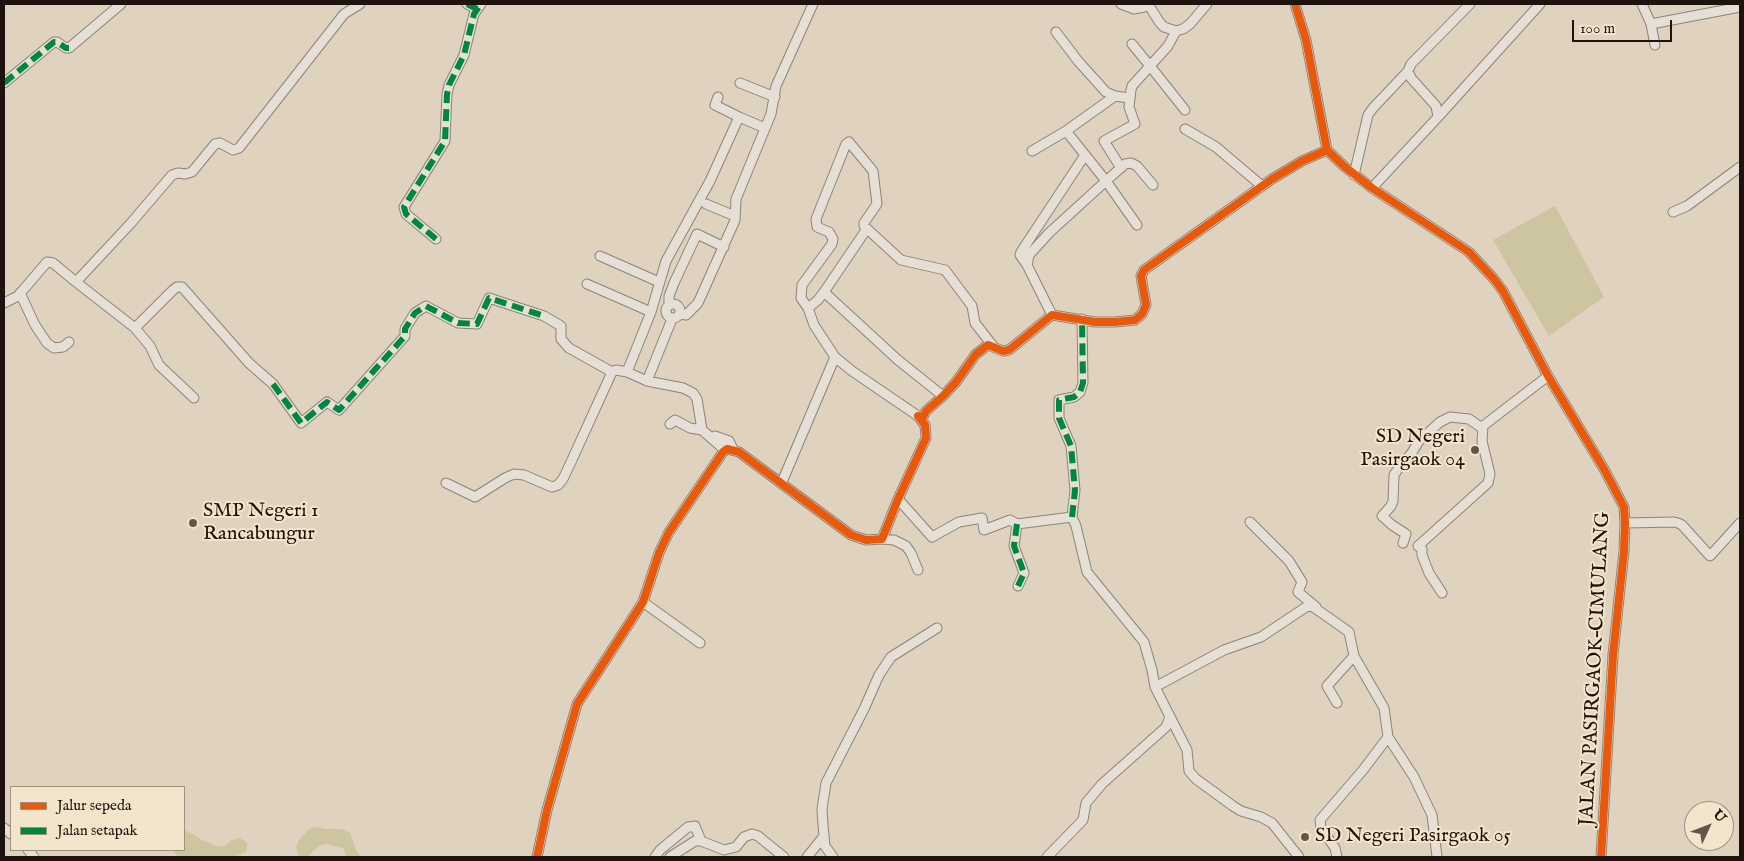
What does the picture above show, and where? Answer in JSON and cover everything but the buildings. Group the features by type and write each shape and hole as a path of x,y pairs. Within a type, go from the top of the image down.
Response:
{"street":[{"path":"4,83 54,42 69,48 121,4"},
{"path":"76,282 131,223 172,175 192,172 215,144 220,143 233,150 239,148 344,14 360,4"},
{"path":"436,239 406,214 404,207 446,138 449,85 464,55 479,6 467,4"},
{"path":"676,316 686,315 698,303 724,247 735,216 738,193 771,114 776,86 813,4"},
{"path":"1121,4 1134,9 1146,4 1160,23 1176,31 1190,24 1207,4"},
{"path":"882,539 926,438 925,425 918,416 852,371 835,357 814,325 808,308 801,298 802,285 832,244 833,239 829,232 818,227 816,219 848,142 872,171 877,203 864,223 866,230 901,260 945,270 972,306 975,323 993,346 1003,351 1009,350 1052,315 1128,322 1140,316 1146,305 1141,276 1144,270 1262,186 1294,166 1327,150 1306,40 1295,4"},
{"path":"1354,175 1368,115 1408,70 1411,64 1470,4"},
{"path":"1372,188 1540,4"},
{"path":"1642,4 1651,24 1655,46"},
{"path":"1651,24 1740,7"},
{"path":"1121,168 1103,142 1135,124 1130,110 1129,98 1132,86 1168,46 1176,31"},
{"path":"1056,32 1102,88 1115,96 1129,98"},
{"path":"1132,44 1185,110"},
{"path":"1408,70 1411,78 1435,104 1438,117"},
{"path":"740,83 767,96 775,97"},
{"path":"1032,150 1066,131 1115,96"},
{"path":"718,97 715,105 766,128"},
{"path":"627,372 651,312 666,261 710,181 739,117"},
{"path":"1185,128 1216,147 1262,186"},
{"path":"1066,131 1106,181 1137,225"},
{"name":"JALAN PASIRGAOK–CIMULANG","path":"1327,150 1354,175 1469,252 1481,263 1502,291 1548,376 1616,490 1624,507 1625,524 1613,655 1601,857"},
{"path":"1052,315 1020,255 1085,155"},
{"path":"1027,265 1029,255 1049,233 1128,163 1135,164 1153,185"},
{"path":"1673,212 1687,206 1740,167"},
{"path":"706,204 735,216"},
{"path":"808,308 824,292 866,230"},
{"path":"647,380 680,309 678,305 673,304 669,306 669,296 697,234 724,247"},
{"path":"600,256 659,282"},
{"path":"4,303 20,293 47,262 53,263 135,328 150,346 159,365 194,398"},
{"path":"587,284 651,312"},
{"path":"135,328 173,290 182,287 249,363 273,384 301,423 327,402 338,410 406,336 405,329 415,312 426,306 458,323 477,324 489,298 544,316 561,326 562,339 569,348 612,372 616,370 627,372 647,380 683,388 693,393 697,399 705,432"},
{"path":"824,292 898,360 943,396"},
{"path":"20,293 38,331 47,343 54,348 63,347 70,342"},
{"path":"1082,319 1083,383 1080,392 1074,397 1059,400 1059,418 1072,446 1075,490 1072,517 1087,572 1142,639 1152,670 1155,688 1185,746 1189,757 1189,770 1192,775 1214,793 1237,808 1272,823 1300,857"},
{"path":"918,416 923,417 926,411 943,396 976,354 987,346 993,346"},
{"path":"782,482 835,357"},
{"path":"446,483 475,497 514,474 524,475 552,487 558,485 563,479 612,372"},
{"path":"1482,428 1548,376"},
{"path":"1403,543 1406,534 1392,526 1382,516 1393,501 1394,475 1400,466 1419,441 1440,422 1450,417 1469,419 1482,428"},
{"path":"670,424 674,420 690,428 705,432 729,450 740,452 851,535 866,540 894,540 906,546 918,570"},
{"path":"1442,593 1428,573 1422,549 1418,546 1488,483 1490,474 1482,441 1482,428"},
{"path":"537,857 577,704 643,602 659,553 669,532 729,450"},
{"path":"898,499 932,537 959,522 982,518 984,530 1010,520 1017,524 1072,517"},
{"path":"1250,522 1289,562 1302,582 1298,592 1348,631 1354,656 1384,708 1388,737 1406,762 1431,812 1434,824 1436,857"},
{"path":"1625,524 1678,523 1710,556 1740,522"},
{"path":"1017,524 1014,546 1024,573 1018,586"},
{"path":"643,602 700,643"},
{"path":"1155,688 1224,650 1266,634 1306,607 1312,606 1318,609"},
{"path":"833,857 827,850 824,836 822,809 826,783 864,709 879,675 891,657 937,628"},
{"path":"1338,703 1327,686 1354,656"},
{"path":"1047,857 1083,820 1086,803 1102,784 1166,727 1170,718"},
{"path":"1337,857 1335,848 1321,828 1320,820 1363,770 1388,737"},
{"path":"655,857 660,850 688,827 695,826 701,841"},
{"path":"670,857 689,844 701,841 724,850 736,847 744,837 752,834 758,836 784,857"},
{"path":"807,857 824,836"}],"shaded area":[{"path":"1555,206 1604,297 1549,336 1493,240"},
{"path":"317,827 342,829 350,833 356,850 361,857 347,857 343,848 327,844 319,846 307,857 298,855 296,847 299,840 309,829"},
{"path":"185,831 218,847 240,838 247,843 247,851 234,857 179,857 173,851 185,851"}],"marked path":[{"path":"467,4 477,9"},
{"path":"436,239 406,214 404,207 445,141 449,85 464,55 474,14 481,4"},
{"path":"4,83 54,42 69,48"},
{"path":"273,384 301,423 327,402 339,410 405,336 405,329 415,313 426,306 458,323 477,324 489,298 544,316"},
{"path":"1072,517 1075,490 1071,446 1059,418 1059,400 1074,397 1080,392 1083,383 1082,319"},
{"path":"1017,524 1014,546 1024,573 1018,586"}],"cycle path":[{"path":"1295,4 1306,40 1327,150 1372,188 1469,252 1494,279 1503,291 1548,376 1604,469 1624,507 1624,551 1613,655 1601,857"},
{"path":"537,857 547,810 577,704 643,602 659,553 669,532 723,452 727,449 739,452 851,535 866,540 882,539 926,438 925,425 918,416 923,417 926,411 943,396 956,382 976,354 988,345 1003,351 1009,350 1052,315 1095,322 1135,320 1142,314 1146,305 1141,276 1144,270 1272,179 1302,161 1327,150"}],"place":[{"name":"SD Negeri Pasirgaok 04","path":"1475,450"},
{"name":"SMP Negeri 1 Rancabungur","path":"193,523"},
{"name":"SD Negeri Pasirgaok 05","path":"1305,837"}]}
